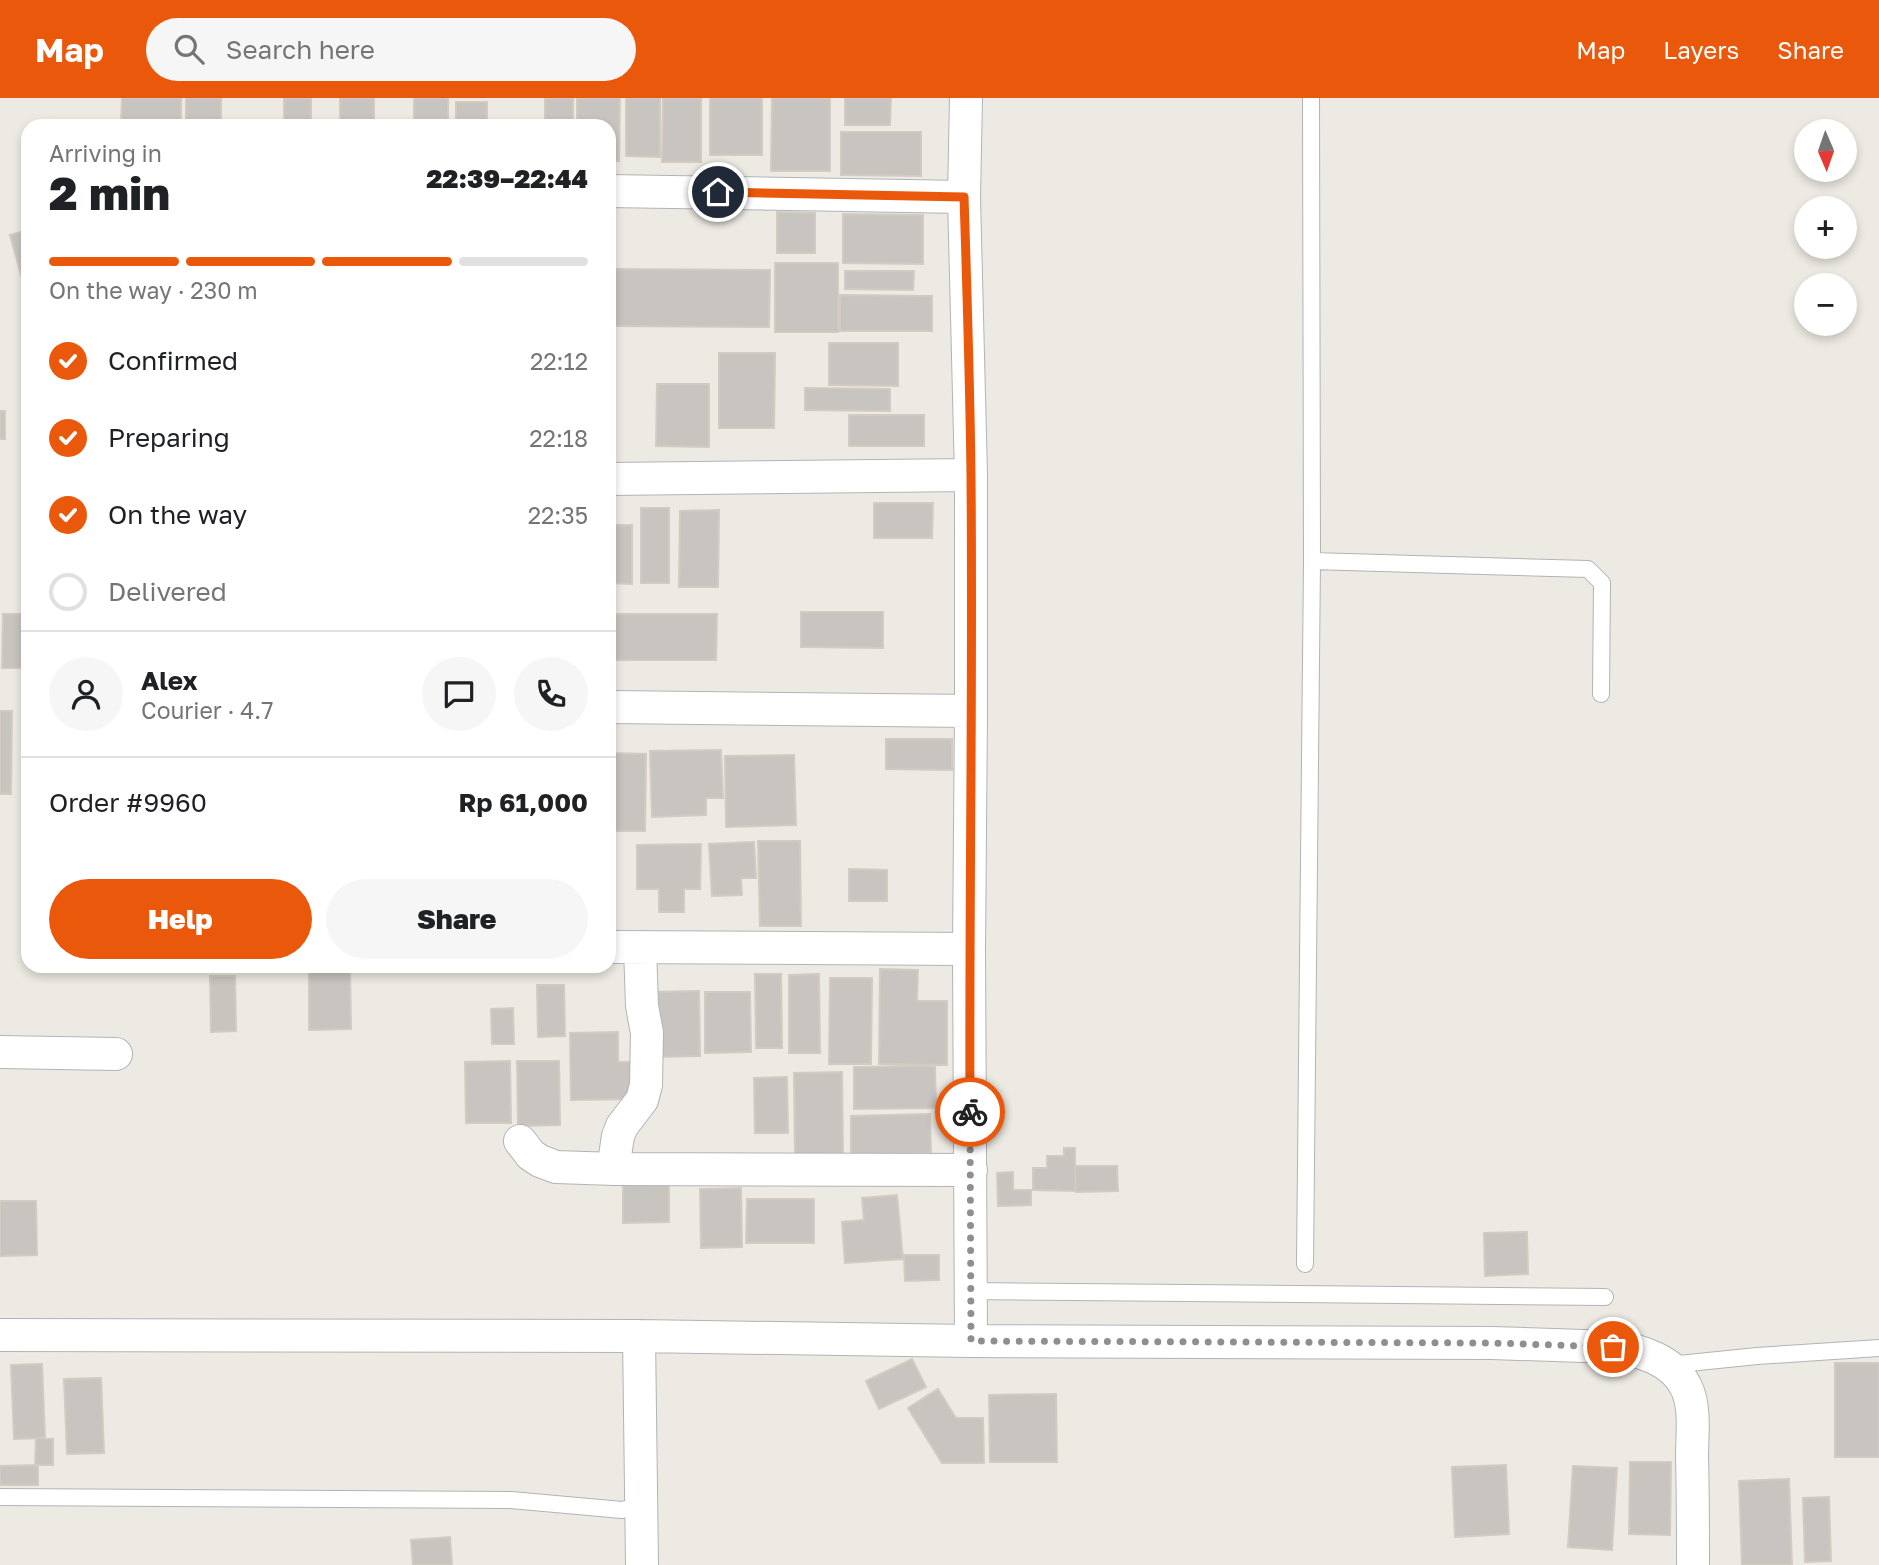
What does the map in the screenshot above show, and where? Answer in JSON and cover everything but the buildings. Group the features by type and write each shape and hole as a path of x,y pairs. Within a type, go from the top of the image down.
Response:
{"street":[{"path":"966,98 964,197 971,475 971,1341"},
{"path":"616,191 964,197"},
{"path":"616,479 971,475"},
{"path":"616,707 971,711"},
{"path":"616,947 969,949"},
{"path":"615,1169 618,1136 622,1126 642,1100 646,1085 647,1033 642,1006 640,947"},
{"path":"0,1052 116,1054"},
{"path":"520,1142 531,1155 556,1167 971,1170"},
{"path":"0,1335 639,1336 971,1341 1492,1343 1629,1349 1643,1353 1666,1366 1685,1385 1689,1396 1692,1426 1693,1565"},
{"path":"639,1336 642,1565"}],"lane":[{"path":"1305,1264 1312,561 1311,98"},
{"path":"1312,561 1588,569 1602,583 1601,694"},
{"path":"971,1291 1605,1297"},
{"path":"1666,1366 1757,1356 1879,1348"},
{"path":"0,1497 511,1500 622,1510 641,1501"}],"way so far":[{"path":"970,1112 971,1341 1492,1343 1613,1347"}],"route":[{"path":"718,192 964,197 971,475 970,1112"}]}
